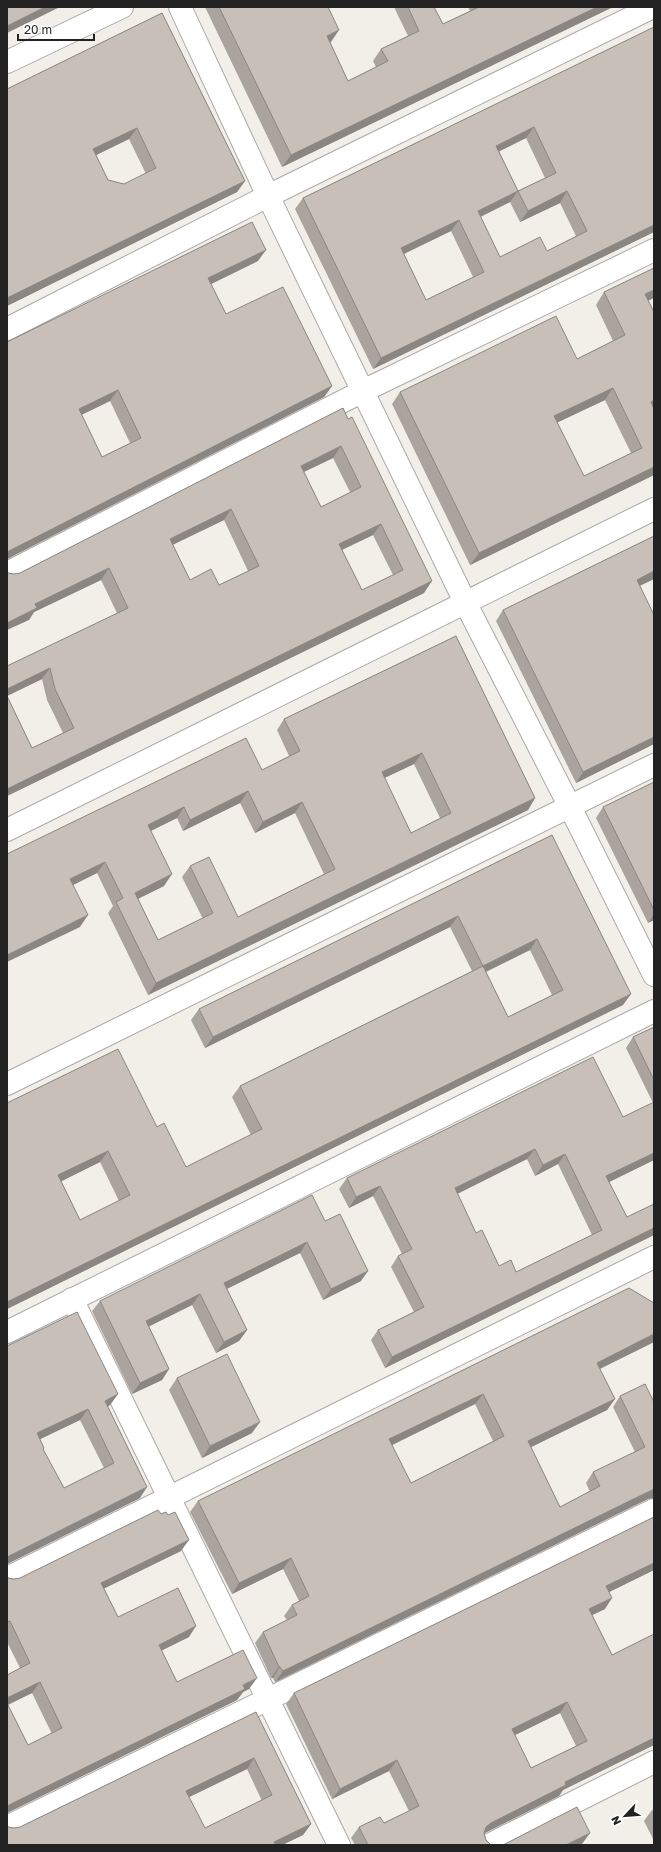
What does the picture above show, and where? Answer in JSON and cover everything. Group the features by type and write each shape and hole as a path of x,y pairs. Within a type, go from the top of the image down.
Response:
{"street":[{"path":"7,62 122,7"},
{"path":"180,7 268,196 466,604 654,975"},
{"path":"7,329 268,196 653,7"},
{"path":"7,573 363,391 654,250"},
{"path":"7,830 466,604 654,509"},
{"path":"7,1084 654,765"},
{"path":"7,1332 654,1011"},
{"path":"7,1578 171,1498 654,1257"},
{"path":"72,1299 171,1498 339,1845"},
{"path":"7,1827 654,1510"},
{"path":"489,1845 654,1762"}],"building":[{"path":"7,7 45,7 7,26"},
{"path":"219,7 328,7 339,30 327,36 348,81 388,61 381,49 419,31 408,7 434,7 443,24 479,7 597,7 291,155"},
{"path":"162,13 245,181 7,298 7,89","holes":["137,128 156,168 124,184 108,180 93,149"]},
{"path":"654,27 654,225 381,358 303,198","holes":["534,127 556,173 518,191 496,146","518,191 528,211 567,191 587,231 547,251 540,237 500,257 478,211","459,220 484,272 426,300 401,248"]},
{"path":"252,222 266,250 208,278 226,314 283,287 332,386 7,553 7,342","holes":["118,390 141,438 102,457 79,409"]},
{"path":"654,268 654,290 645,294 654,312 654,400 651,402 654,409 654,467 479,553 400,392 556,316 577,359 625,335 604,292","holes":["613,388 642,448 584,476 554,416"]},
{"path":"343,408 348,419 352,417 432,581 7,789 7,696 32,748 74,728 55,689 50,668 7,689 7,666 128,608 109,568 35,604 37,608 7,623 7,571 8,573 14,574 20,573","holes":["341,446 361,487 321,507 301,466","231,509 259,566 219,585 211,569 190,580 170,539","381,524 403,570 362,590 339,544"]},
{"path":"654,536 654,571 637,580 654,615 654,737 583,772 503,610"},
{"path":"456,636 535,798 156,983 116,902 123,898 105,862 70,879 88,915 7,955 7,854 246,738 262,770 300,751 284,719","holes":["422,753 451,813 411,833 382,772","248,791 263,822 302,802 335,869 238,917 209,857 190,866 213,913 158,940 135,893 172,874 148,825 184,807 190,820"]},
{"path":"654,782 654,910 603,807"},
{"path":"552,835 631,994 7,1302 7,1103 118,1049 157,1127 164,1123 186,1167 262,1129 240,1086 483,966 458,916 213,1037 199,1009","holes":["537,939 563,990 508,1017 483,966","108,1151 130,1195 80,1220 58,1175"]},
{"path":"654,1027 654,1080 633,1037"},
{"path":"593,1057 623,1117 654,1102 654,1153 606,1176 627,1217 654,1204 654,1228 392,1357 378,1330 424,1307 398,1256 412,1249 380,1186 356,1197 347,1178","holes":["535,1149 543,1165 565,1154 602,1230 516,1272 511,1260 499,1266 482,1230 476,1233 455,1188"]},
{"path":"312,1195 325,1221 340,1214 368,1271 331,1289 307,1242 224,1283 247,1330 224,1342 200,1294 146,1321 169,1369 140,1383 100,1301"},
{"path":"629,1288 654,1303 654,1334 597,1363 615,1399 528,1441 560,1507 600,1486 593,1472 645,1447 620,1396 645,1384 654,1402 654,1489 283,1671 279,1667 263,1632 297,1615 292,1605 309,1596 291,1558 239,1583 198,1501","holes":["483,1394 504,1436 411,1483 389,1439"]},
{"path":"77,1312 118,1394 105,1401 147,1487 7,1558 7,1346","holes":["88,1409 114,1463 64,1488 43,1449 44,1448 37,1433"]},
{"path":"227,1354 260,1422 210,1446 177,1378"},
{"path":"158,1510 161,1514 166,1512 168,1515 175,1512 189,1540 101,1583 118,1617 178,1588 196,1626 159,1645 177,1682 243,1650 257,1678 243,1685 245,1689 7,1807 7,1703 28,1745 62,1728 40,1682 7,1698 7,1675 30,1663 10,1621 7,1622 7,1576 8,1578 14,1579 20,1578"},
{"path":"654,1517 654,1563 606,1586 612,1598 589,1609 612,1655 654,1634 654,1738 565,1782 566,1785 491,1823 486,1827 484,1833 486,1840 491,1845 368,1845 359,1827 380,1817 384,1823 419,1806 397,1760 340,1789 294,1693","holes":["567,1702 587,1741 531,1768 512,1729"]},
{"path":"256,1712 311,1824 274,1842 276,1845 7,1845 7,1825 8,1827 14,1828 20,1827","holes":["254,1758 272,1795 205,1828 186,1791"]},
{"path":"577,1807 590,1833 566,1845 503,1845"}]}
